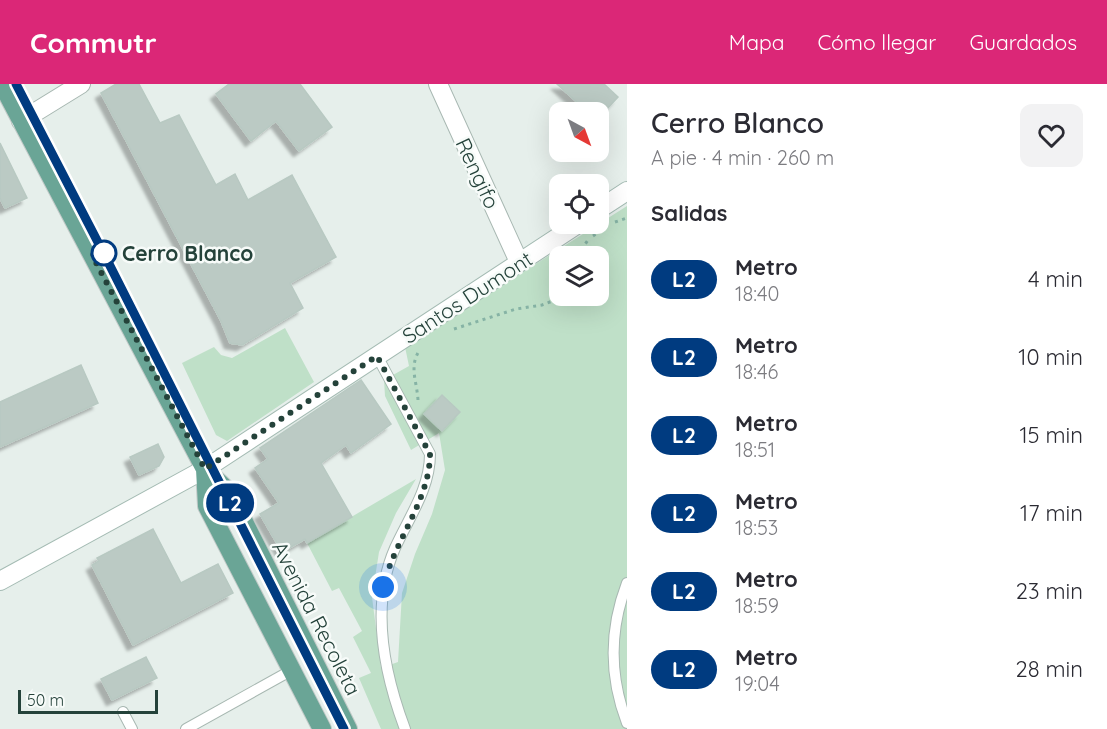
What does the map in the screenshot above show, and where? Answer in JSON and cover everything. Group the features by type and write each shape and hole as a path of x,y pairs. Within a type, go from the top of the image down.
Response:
{"main road":[{"name":"Avenida Recoleta","path":"2,84 205,469 229,492 348,729"},
{"path":"21,121 81,84"},
{"name":"Rengifo","path":"438,84 519,262"},
{"path":"609,203 627,191"},
{"name":"Santos Dumont","path":"0,581 205,469 562,234"},
{"name":"Avenida Recoleta","path":"205,469 207,507 322,729"}],"lane":[{"path":"377,356 430,454 430,466 423,493 387,569 381,607 387,660 405,729"},
{"path":"627,583 617,614 613,655 616,685 627,723"},
{"path":"186,729 292,670"},
{"path":"123,712 132,729"}],"path":[{"path":"584,246 588,240 612,223 627,218"},
{"path":"454,329 516,309 549,302"},
{"path":"410,417 418,404 413,370 415,357 423,346"}],"green space":[{"path":"627,206 627,729 381,729 359,678 371,673 353,637 362,631 339,588 332,591 307,543 416,479 396,513 379,552 372,597 381,668 398,662 402,593 432,514 445,470 439,433 411,450 385,396 384,380 409,366 405,347 549,256 549,306 609,306 609,246 564,246 583,234 609,234 609,217"},
{"path":"285,328 314,382 227,441 216,435 182,363 214,347 221,355 232,358"}],"building":[{"path":"116,84 139,84 160,123 179,115 216,185 235,174 248,200 292,175 336,257 290,283 303,308 242,345 230,343 221,321 101,93"},
{"path":"229,84 300,84 332,127 299,151 276,121 251,141 216,94"},
{"path":"557,84 604,84 618,97 609,107 609,102 577,102"},
{"path":"0,143 27,198 5,208 0,198"},
{"path":"81,365 98,403 0,447 0,402"},
{"path":"361,380 391,424 351,453 346,445 321,463 352,517 307,543 305,539 282,552 260,514 279,503 255,468 268,459 260,448"},
{"path":"442,395 460,412 442,431 424,414"},
{"path":"158,444 164,457 159,466 139,475 130,457"},
{"path":"153,529 181,583 218,564 233,593 133,645 92,565 99,561 97,558"},
{"path":"146,657 157,678 112,700 101,679"}],"metro line":[{"name":"L2","path":"16,84 344,729"}],"place":[{"name":"Cerro Blanco","path":"104,253"}],"route":[{"path":"104,253 92,255 205,469 377,356 430,454 430,466 423,493 395,549 383,587"}]}
